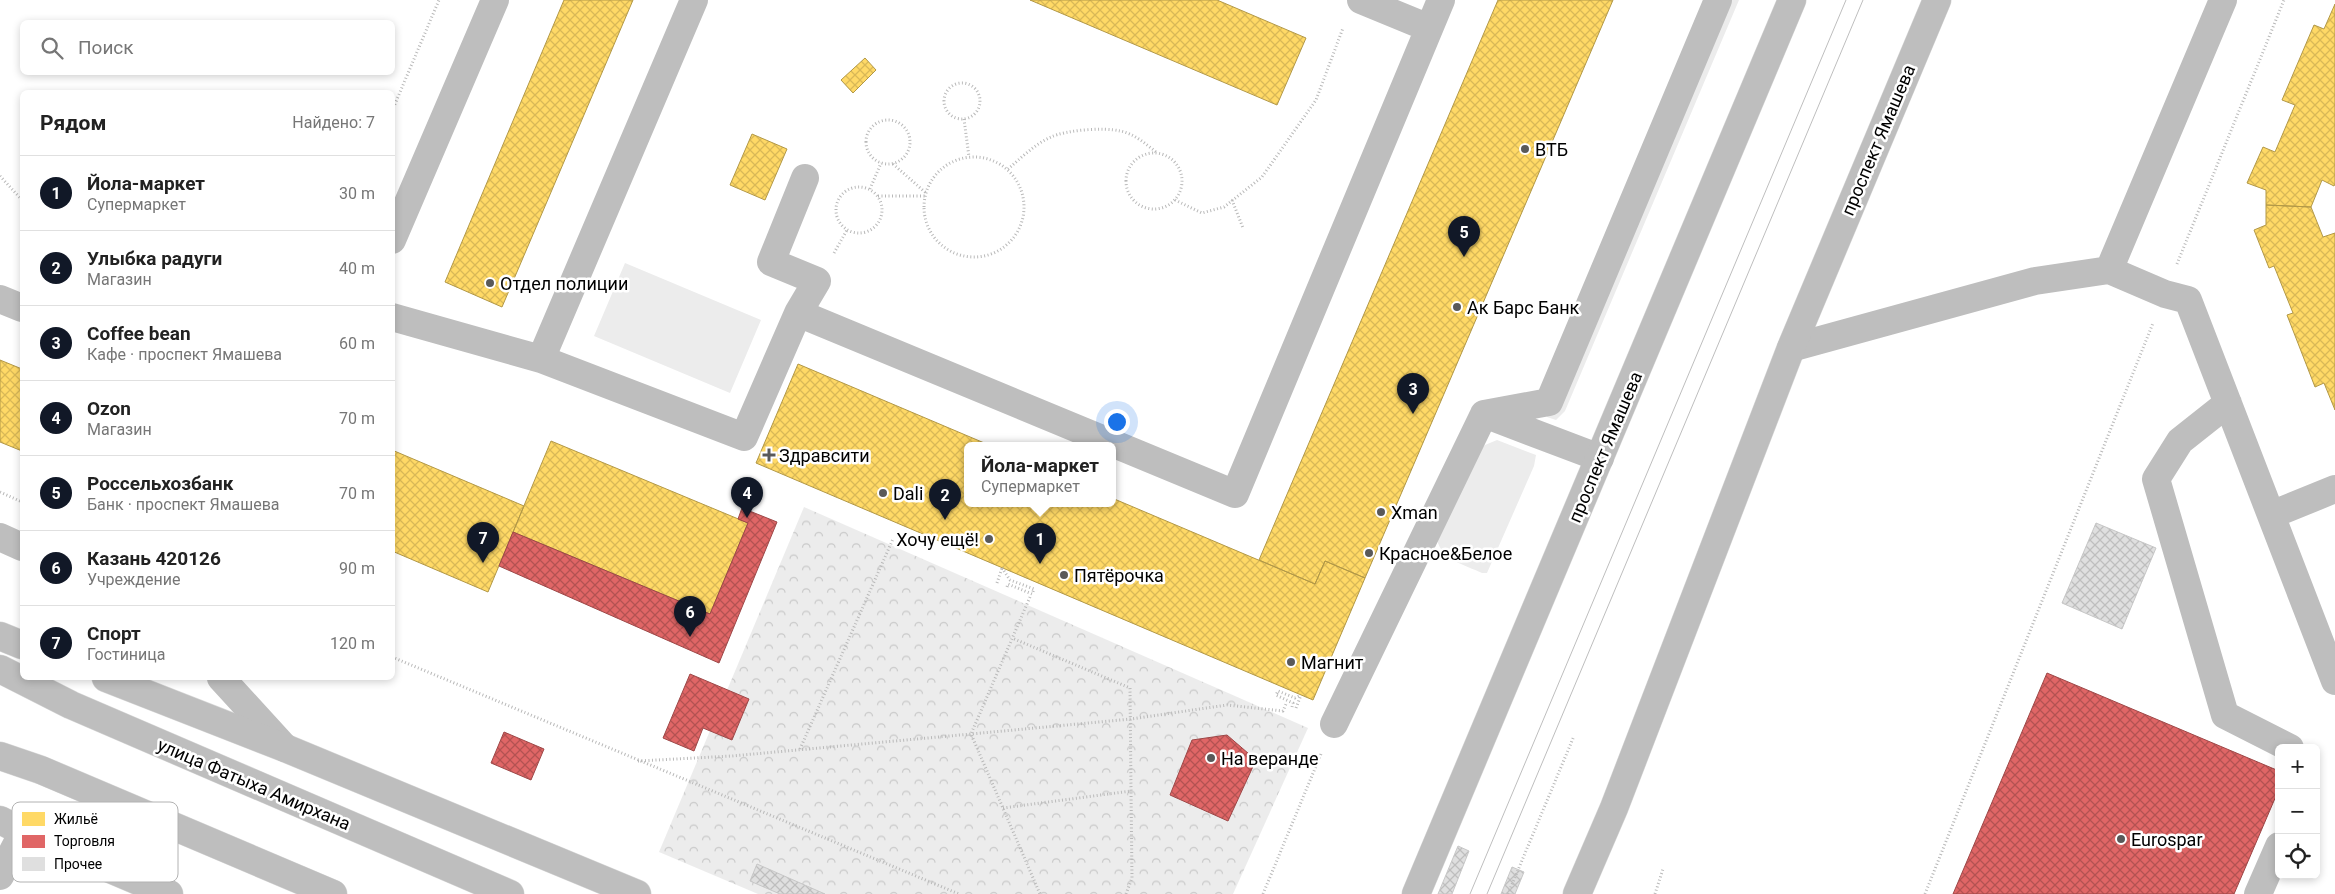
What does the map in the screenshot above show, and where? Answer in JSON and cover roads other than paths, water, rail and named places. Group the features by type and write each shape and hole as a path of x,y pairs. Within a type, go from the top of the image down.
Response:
{"main road":[{"path":"395,233 495,0"},
{"path":"541,359 694,0"},
{"path":"1361,0 1429,28"},
{"path":"1116,445 1235,494 1441,0"},
{"path":"1484,414 1549,402 1718,0"},
{"name":"проспект Ямашева","path":"1416,894 1792,0"},
{"name":"проспект Ямашева","path":"1577,894 1614,808 1791,348 1937,0"},
{"path":"2109,270 2223,0"},
{"path":"395,318 541,359 744,438 798,313 817,282 771,262 804,178"},
{"path":"1791,348 2035,281 2109,270 2165,294 2188,300 2335,681"},
{"path":"0,298 20,307"},
{"path":"798,313 1109,442"},
{"path":"2228,403 2180,441 2156,479 2225,715 2282,744"},
{"path":"1484,414 1600,458"},
{"path":"1334,724 1484,414"},
{"path":"2271,515 2335,489"},
{"path":"0,537 20,547"},
{"path":"0,636 20,644"},
{"name":"улица Фатыха Амирхана","path":"0,669 20,679"},
{"name":"улица Фатыха Амирхана","path":"22,680 71,705 510,894"},
{"path":"111,680 285,748 637,894"},
{"path":"223,680 285,748"},
{"path":"0,756 42,770 117,802"},
{"path":"0,876 12,826"},
{"path":"178,828 333,894"},
{"path":"2258,894 2275,855"},
{"path":"141,882 169,894"}],"tram line":[{"path":"1470,894 1846,0"},
{"path":"1487,894 1863,0"}],"place":[{"name":"ВТБ","path":"1525,149"},
{"name":"Россельхозбанк","path":"1464,257"},
{"name":"Отдел полиции","path":"490,283"},
{"name":"Ак Барс Банк","path":"1457,307"},
{"name":"Coffee bean","path":"1413,414"},
{"name":"Здравсити","path":"769,455"},
{"name":"Dali","path":"883,493"},
{"name":"Xman","path":"1381,512"},
{"name":"Ozon","path":"747,518"},
{"name":"Улыбка радуги","path":"945,520"},
{"name":"Хочу ещё!","path":"989,539"},
{"name":"Красное&Белое","path":"1369,553"},
{"name":"Спорт","path":"483,563"},
{"name":"Йола-маркет","path":"1040,564"},
{"name":"Пятёрочка","path":"1064,575"},
{"name":"Казань 420126","path":"690,637"},
{"name":"Магнит","path":"1291,662"},
{"name":"На веранде","path":"1211,758"},
{"name":"Eurospar","path":"2121,839"}]}
